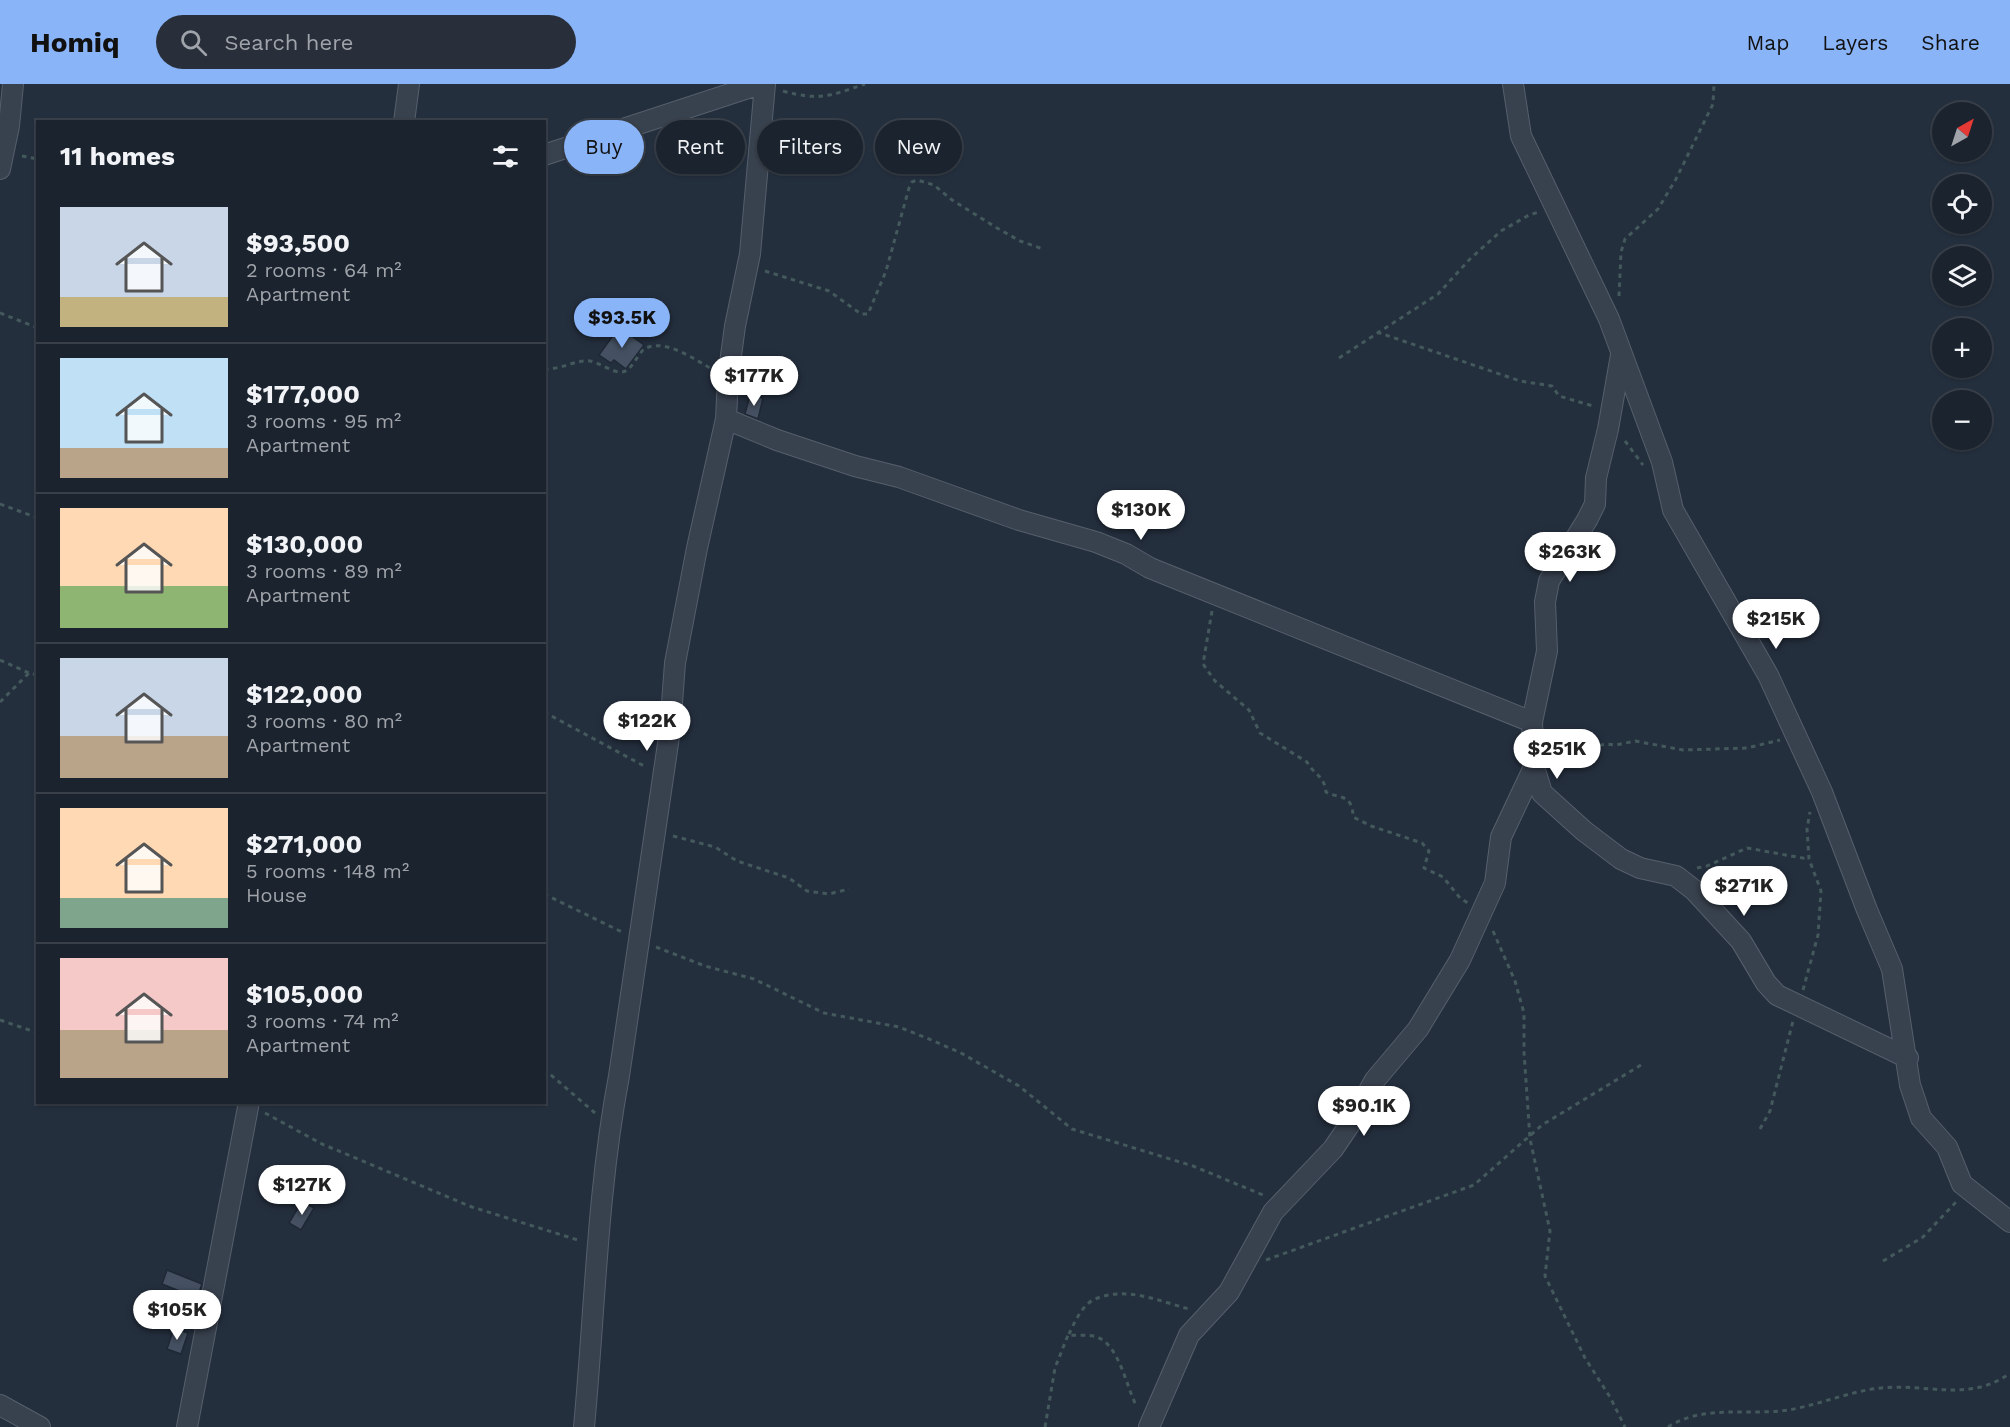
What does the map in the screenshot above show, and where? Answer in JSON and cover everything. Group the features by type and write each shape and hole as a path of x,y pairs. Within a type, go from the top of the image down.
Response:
{"street":[{"path":"0,169 9,126 13,84"},
{"path":"404,120 409,84"},
{"path":"1513,84 1521,136 1609,319 1662,462 1673,510 1768,675 1822,792 1892,969 1908,1058 1910,1085 1921,1118 1947,1147 1958,1177 1967,1188 2010,1222"},
{"path":"546,153 751,87 765,85 750,254 735,326 728,378 726,419 697,548 675,663 670,730 609,1130 597,1245 584,1427"},
{"path":"1621,353 1610,418 1596,478 1592,511 1549,582 1545,602 1546,651 1532,722 1534,766 1542,793 1621,859 1640,868 1676,876 1694,890 1741,941 1771,990 1798,1006 1908,1058"},
{"path":"726,419 777,440 845,463 899,477 1010,517 1096,542 1126,554 1150,568 1532,722"},
{"path":"1151,1425 1190,1335 1229,1292 1262,1230 1281,1203 1333,1149 1375,1080 1418,1029 1460,960 1495,883 1501,837 1534,766"},
{"path":"1513,809 1521,804 1542,803 1557,807"},
{"path":"187,1427 249,1104"},
{"path":"0,1405 40,1427"}],"path":[{"path":"765,85 807,97 826,97 865,84"},
{"path":"1619,300 1621,252 1625,239 1658,209 1676,179 1713,104 1714,84"},
{"path":"747,264 829,291 861,314 868,314 886,271 909,188 912,182 917,180 934,185 952,200 1020,241 1043,249"},
{"path":"1340,358 1437,294 1501,231 1529,215 1555,207"},
{"path":"0,313 36,327"},
{"path":"1377,332 1520,381 1552,386 1559,396 1586,405 1598,406 1610,418 1645,467"},
{"path":"546,369 564,368 581,361 590,361 620,372 628,370 643,350 663,346 728,378"},
{"path":"0,504 36,517"},
{"path":"1216,594 1204,649 1203,663 1206,671 1243,703 1254,717 1260,733 1307,762 1322,777 1326,792 1346,799 1353,809 1353,817 1371,826 1422,843 1429,851 1424,868 1443,877 1460,898 1482,911 1501,947 1524,1013 1524,1053 1530,1139 1550,1231 1545,1276 1586,1358 1625,1427"},
{"path":"0,660 36,675"},
{"path":"0,702 29,673"},
{"path":"546,713 623,756 663,773"},
{"path":"1534,766 1548,765 1568,752 1581,747 1616,745 1635,741 1683,750 1747,748 1778,741 1794,731"},
{"path":"1760,1129 1770,1111 1790,1028 1818,935 1821,891 1809,859 1808,821 1810,812 1822,792"},
{"path":"654,835 669,835 715,847 737,861 789,878 807,891 829,894 849,889"},
{"path":"1676,876 1707,866 1748,848 1809,859"},
{"path":"546,895 639,939 705,966 754,978 824,1013 899,1027 929,1039 961,1053 1019,1086 1072,1129 1193,1166 1281,1203"},
{"path":"0,1020 36,1032"},
{"path":"1242,1269 1474,1185 1542,1125 1641,1065"},
{"path":"546,1071 588,1105 609,1130"},
{"path":"251,1104 322,1144 472,1207 549,1233 597,1245"},
{"path":"1883,1261 1923,1237 1967,1188"},
{"path":"1046,1427 1055,1368 1068,1335 1082,1311 1093,1301 1121,1294 1141,1295 1190,1310 1203,1319"},
{"path":"1068,1335 1095,1336 1106,1342 1122,1367 1132,1397 1151,1425"},
{"path":"1668,1427 1690,1416 1710,1412 1747,1413 1789,1410 1882,1388 1946,1390 1983,1388 2010,1373"}],"building":[{"path":"619,327 644,345 626,369 614,360 611,363 599,355"},
{"path":"750,395 763,398 758,419 745,414"},
{"path":"302,1201 314,1208 301,1230 289,1223"},
{"path":"167,1270 202,1284 197,1298 162,1284"},
{"path":"174,1328 188,1333 181,1354 167,1349"}]}
